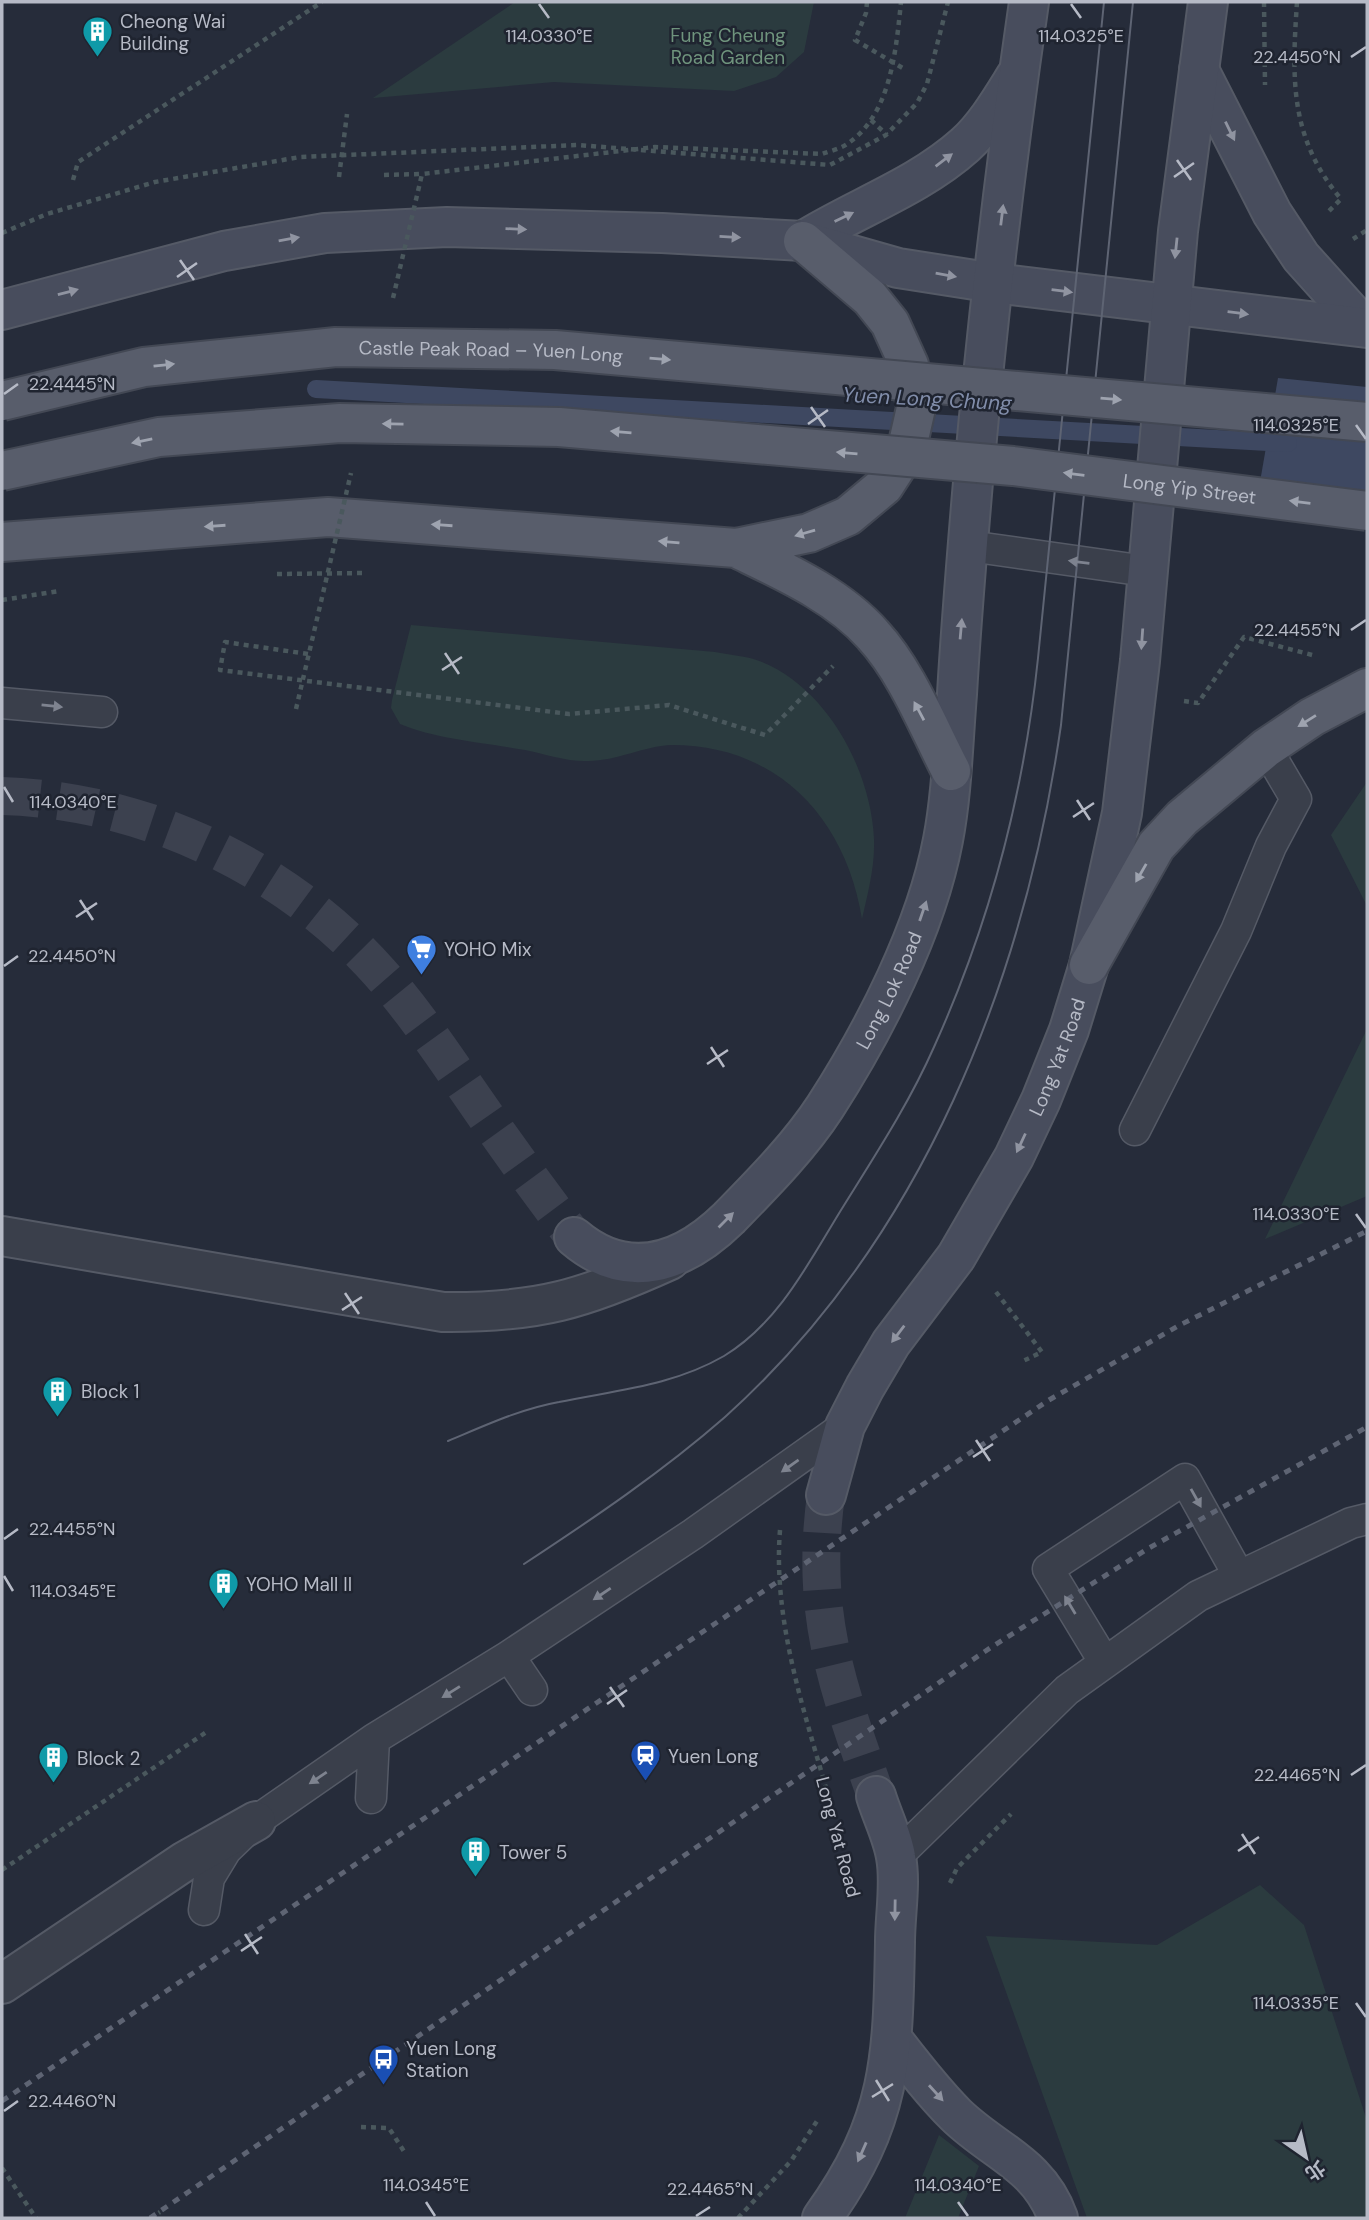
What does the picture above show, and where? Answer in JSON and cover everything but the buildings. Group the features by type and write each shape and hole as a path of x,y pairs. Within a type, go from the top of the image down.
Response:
{"main road":[{"path":"969,546 984,360 1019,71 1030,2"},
{"path":"1146,571 1167,372 1170,305 1208,2"},
{"path":"1199,70 1272,213 1301,257 1366,328"},
{"path":"803,241 917,180 965,144 994,111 1019,71"},
{"path":"2,310 224,251 325,233 447,228 662,233 803,241 898,268 994,283 1366,328"},
{"path":"2,542 328,517 736,548 809,533 848,516 884,486 906,452 916,408 909,365 890,323 870,298 803,241"},
{"name":"Castle Peak Road – Yuen Long","path":"2,401 144,368 336,347 555,350 1367,422"},
{"name":"Long Yip Street","path":"2,471 159,437 340,423 559,427 1013,466 1367,511"},
{"name":"Long Lok Road","path":"574,1237 589,1250 615,1261 645,1264 671,1259 710,1236 775,1169 824,1109 899,975 925,908 943,841 969,546"},
{"path":"736,548 793,575 873,634 894,664 951,771"},
{"name":"Long Yat Road","path":"826,1495 845,1426 891,1343 956,1257 1014,1157 1041,1100 1069,1030 1088,965 1122,813 1140,661 1146,571"},
{"path":"1088,965 1156,846 1192,810 1266,748 1312,718 1367,688"},
{"path":"822,2218 858,2164 871,2134 884,2094 893,2040 896,1857 876,1796"},
{"path":"893,2040 958,2117 1023,2165 1040,2183 1058,2218"}],"street":[{"path":"2,1236 443,1312 496,1313 549,1306 592,1294 671,1259"},
{"path":"2,1984 185,1861 256,1821"}],"lane":[{"path":"969,546 1146,571"},
{"path":"2,703 102,712"},
{"path":"1135,1130 1236,931 1271,846 1296,799 1266,748"},
{"path":"204,1910 209,1878 226,1850 256,1821 374,1740 509,1656 692,1534 845,1426"},
{"path":"1105,1663 1048,1569 1185,1479 1239,1576"},
{"path":"896,1857 1067,1690 1198,1596 1351,1523 1367,1519"},
{"path":"509,1656 532,1690"},
{"path":"371,1798 374,1740"}],"path":[{"path":"73,180 78,162 322,2"},
{"path":"867,2 866,13 855,40 906,70"},
{"path":"384,175 422,174 655,146 822,154 846,145 865,127 886,92 901,2"},
{"path":"2,233 47,214 155,182 300,157 578,145 830,165 886,135 906,116 927,84 948,2"},
{"path":"1264,2 1262,58 1266,94"},
{"path":"1297,2 1292,71 1301,126 1320,173 1341,199 1325,215"},
{"path":"339,177 347,114"},
{"path":"273,574 374,574"},
{"path":"2,600 66,590"},
{"path":"1172,700 1198,703 1244,636 1324,659"},
{"path":"309,654 225,642 220,670 569,714 669,705 765,735 822,676"},
{"path":"996,1292 1042,1352 1023,1362"},
{"name":"Long Yat Road","path":"781,1519 779,1553 784,1625 794,1678 828,1796"},
{"path":"2,1870 208,1731"},
{"path":"947,1889 957,1868 1020,1804"},
{"path":"738,2218 791,2161 820,2116"},
{"path":"361,2127 389,2128 405,2153"},
{"path":"2,2168 36,2218"},
{"path":"150,2218 160,2212"}],"green space":[{"name":"Fung Cheung Road Garden","path":"515,2 814,2 804,52 776,77 734,91 554,82 373,98"},
{"path":"411,625 715,652 757,660 786,675 807,691 826,712 842,735 865,786 871,813 874,849 871,879 862,919 854,883 823,820 801,794 774,774 744,758 710,748 672,745 599,760 580,761 445,737 400,724 391,708"},
{"path":"1367,782 1367,906 1331,835"},
{"path":"1367,1029 1367,1196 1265,1239"},
{"path":"1260,1885 1304,1925 1367,2121 1367,2218 1087,2218 986,1936 1157,1945"},
{"path":"939,2135 979,2166 958,2218 905,2218"}],"water":[{"path":"1278,378 1367,387 1367,518 1256,505"}],"waterway":[{"name":"Yuen Long Chung","path":"316,389 1288,443"}],"tunnel":[{"path":"2,796 55,800 107,810 159,826 209,846 256,871 301,901 343,935 395,990 574,1237"},
{"path":"826,1495 822,1577 830,1649 849,1719 876,1796"}],"tram line":[{"path":"448,1441 530,1409 664,1381 704,1366 743,1343 775,1311 802,1274 901,1112 924,1069 954,1000 988,905 1002,857 1024,758 1038,658 1104,2"},
{"path":"524,1564 677,1457 725,1417 794,1347 855,1270 908,1188 953,1101 990,1010 1021,917 1044,821 1061,725 1133,2"}],"railway":[{"path":"2,2101 1049,1400 1178,1326 1367,1231"},
{"path":"150,2218 990,1648 1149,1548 1367,1427"}],"place":[{"name":"Cheong Wai Building","path":"97,59"},
{"name":"YOHO Mix","path":"421,976"},
{"name":"Block 1","path":"58,1418"},
{"name":"YOHO Mall II","path":"223,1611"},
{"name":"Yuen Long","path":"645,1783"},
{"name":"Block 2","path":"54,1785"},
{"name":"Tower 5","path":"476,1879"},
{"name":"Yuen Long Station","path":"383,2086"}]}
